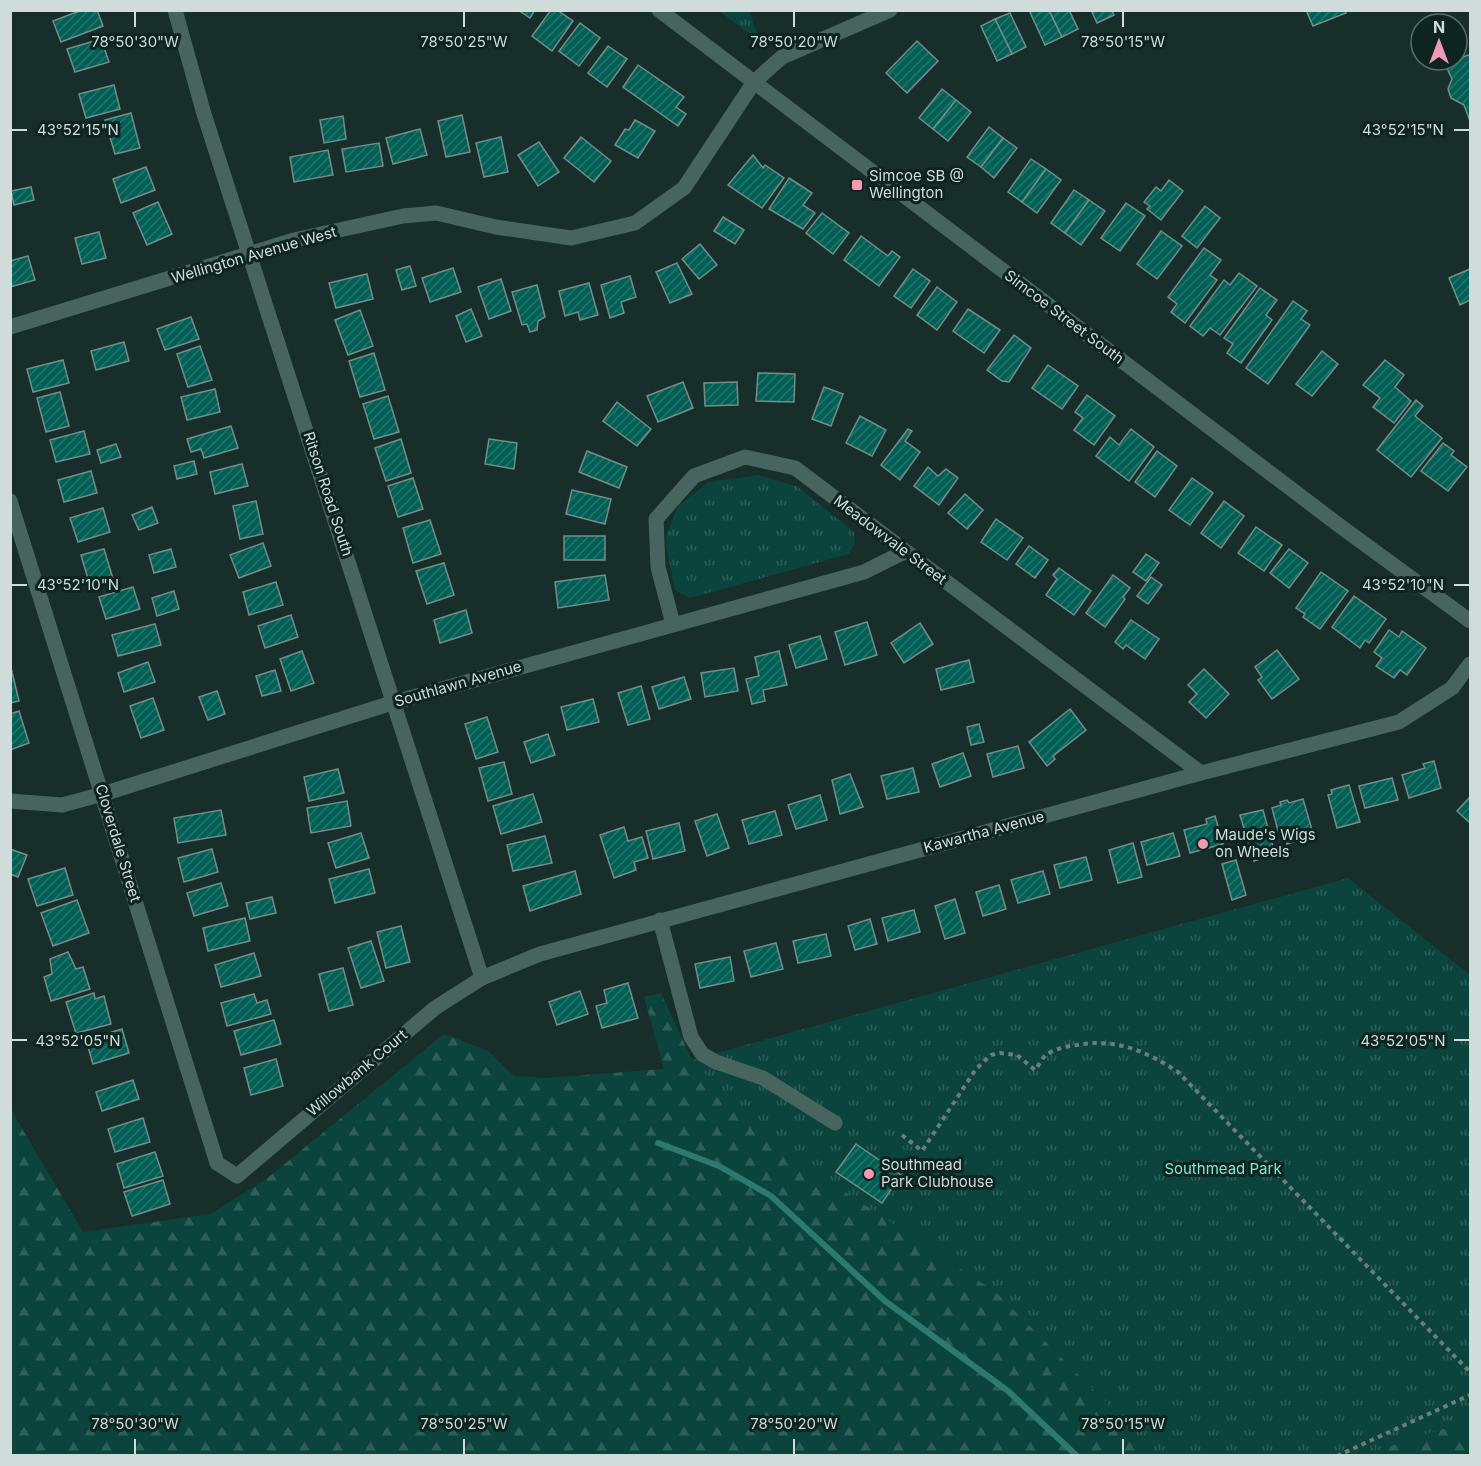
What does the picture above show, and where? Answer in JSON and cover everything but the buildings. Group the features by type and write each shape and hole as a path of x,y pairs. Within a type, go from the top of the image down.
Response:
{"street":[{"name":"Ritson Road South","path":"175,10 204,114 482,978"},
{"name":"Simcoe Street South","path":"659,10 1330,518 1470,621"},
{"name":"Wellington Avenue West","path":"10,327 294,240 403,216 436,213 496,227 571,238 635,223 684,188 754,82 782,57 890,10"},
{"name":"Meadowvale Street","path":"673,624 658,567 656,519 694,476 746,457 795,468 1201,773"},
{"name":"Cloverdale Street","path":"10,501 216,1163 237,1176"},
{"name":"Southlawn Avenue","path":"10,801 62,805 103,794 395,702 864,572 904,552"},
{"name":"Kawartha Avenue","path":"482,978 540,954 660,920 1201,773 1399,722 1452,688 1470,663"},
{"path":"660,920 691,1037 702,1054 716,1062 762,1078 835,1123"},
{"name":"Willowbank Court","path":"237,1176 435,1008 482,978"}],"path":[{"path":"902,1135 922,1151 976,1069 991,1055 1000,1053 1017,1055 1035,1070 1047,1054 1068,1046 1094,1042 1119,1044 1143,1051 1178,1072 1470,1372"},
{"path":"1337,1455 1470,1395"}],"green space":[{"path":"719,11 749,11 758,36 754,37"},
{"path":"759,475 798,487 854,532 855,543 849,554 690,598 675,590 665,539 678,506 709,482"},
{"name":"Southmead Park","path":"1348,878 1470,975 1470,1420 1363,1455 1142,1455 1122,1418 996,1292 773,1144 692,1060"},
{"path":"661,993 692,1060 773,1144 996,1292 1122,1418 1142,1455 11,1455 10,1108 83,1232 210,1214 265,1180 444,1034 488,1051 514,1076 546,1078 664,1069 644,997"},
{"path":"1470,1420 1470,1455 1363,1455"}],"waterway":[{"path":"658,1143 719,1166 771,1196 885,1301 1008,1391 1077,1456"}],"place":[{"name":"Simcoe SB @ Wellington","path":"857,185"},
{"name":"Maude's Wigs on Wheels","path":"1203,844"},
{"name":"Southmead Park Clubhouse","path":"869,1174"}]}
